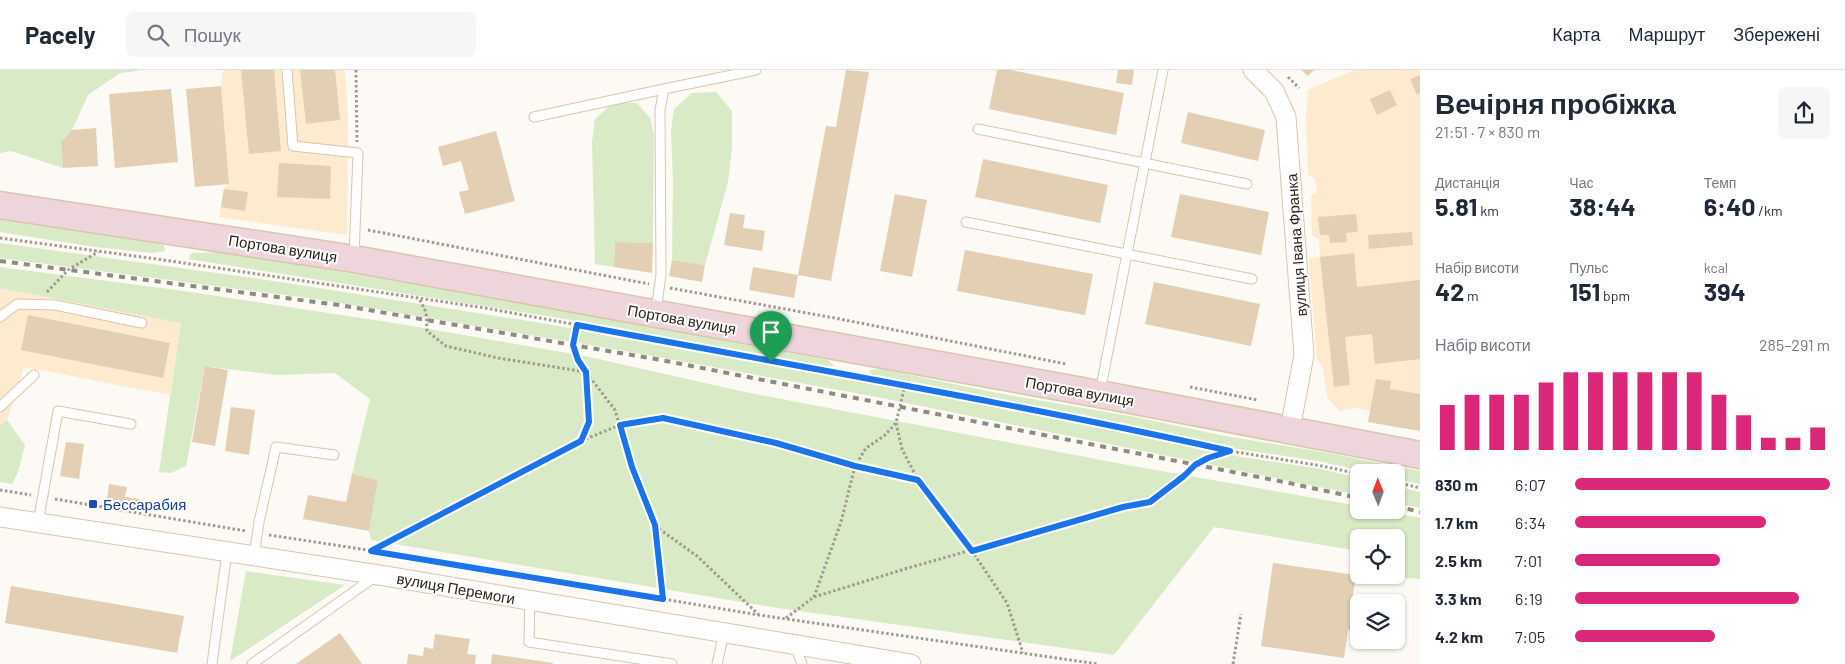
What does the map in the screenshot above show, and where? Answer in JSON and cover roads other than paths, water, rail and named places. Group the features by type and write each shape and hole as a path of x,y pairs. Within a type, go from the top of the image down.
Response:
{"main road":[{"name":"Портова вулиця","path":"0,205 354,259 1099,394 1252,424 1290,429 1420,455"}],"street":[{"name":"вулиця Івана Франка","path":"1254,70 1274,91 1286,117 1304,355 1290,429"},
{"name":"вулиця Перемоги","path":"0,518 379,575 911,664"}],"lane":[{"path":"287,70 293,146 358,153 354,259"},
{"path":"534,117 756,70"},
{"path":"1099,394 1163,70"},
{"path":"655,314 661,275 660,110 664,89"},
{"path":"978,129 1247,184"},
{"path":"966,222 1252,279"},
{"path":"0,317 17,304 36,304 55,305 142,323"},
{"path":"0,407 34,375"},
{"path":"38,523 58,412 131,424"},
{"path":"254,556 257,533 276,446 334,455"},
{"path":"212,664 227,552"},
{"path":"252,664 379,575"},
{"path":"530,600 529,642 672,664"},
{"path":"717,664 724,633"},
{"path":"795,644 802,664"}],"railway":[{"path":"0,261 339,305 661,360 1350,496"},
{"path":"1405,508 1420,512"}],"place":[{"name":"Бессарабия","path":"93,504"}]}
